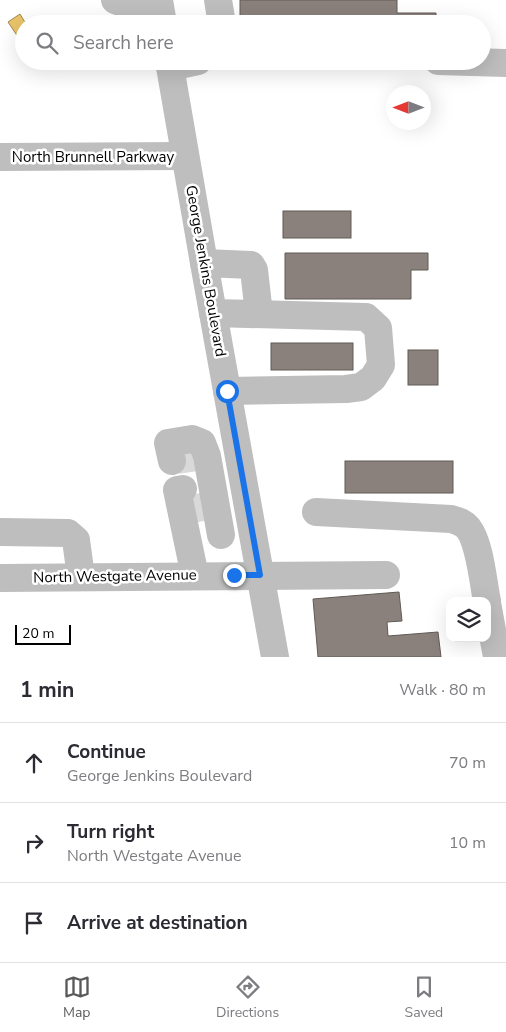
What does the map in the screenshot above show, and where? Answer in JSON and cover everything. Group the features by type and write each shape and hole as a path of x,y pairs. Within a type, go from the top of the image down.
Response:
{"main road":[{"path":"115,0 120,3 133,5 159,0 162,15"},
{"path":"218,0 220,15"},
{"path":"491,63 506,63"},
{"name":"George Jenkins Boulevard","path":"170,70 274,657"},
{"name":"North Brunnell Parkway","path":"0,157 185,156"},
{"path":"204,263 250,265 254,270 259,314"},
{"path":"213,313 366,317 378,328 381,365 373,378 361,387 346,389 227,391"},
{"path":"195,576 187,542 193,483 238,452"},
{"path":"193,483 221,535"},
{"path":"316,512 461,521 469,529 476,545 486,597"},
{"path":"187,542 252,530"},
{"path":"0,532 68,533 76,540 81,577"},
{"name":"North Westgate Avenue","path":"0,578 386,575"},
{"path":"491,624 497,657"}],"building: Homes":[{"path":"15,17 15,32 8,22"}],"building: Industry":[{"path":"240,0 397,0 397,13 436,13 436,15 240,15"},
{"path":"283,211 351,211 351,238 283,238"},
{"path":"285,253 428,253 428,270 411,270 411,299 285,299"},
{"path":"271,343 353,343 353,370 271,370"},
{"path":"408,350 438,350 438,385 408,385"},
{"path":"345,461 453,461 453,493 345,493"},
{"path":"399,592 402,621 387,622 388,636 438,632 441,657 318,657 313,599"}],"tunnel":[{"path":"177,460 198,457"},
{"path":"187,510 207,506"}],"route":[{"path":"227,391 260,575 234,575"}]}
